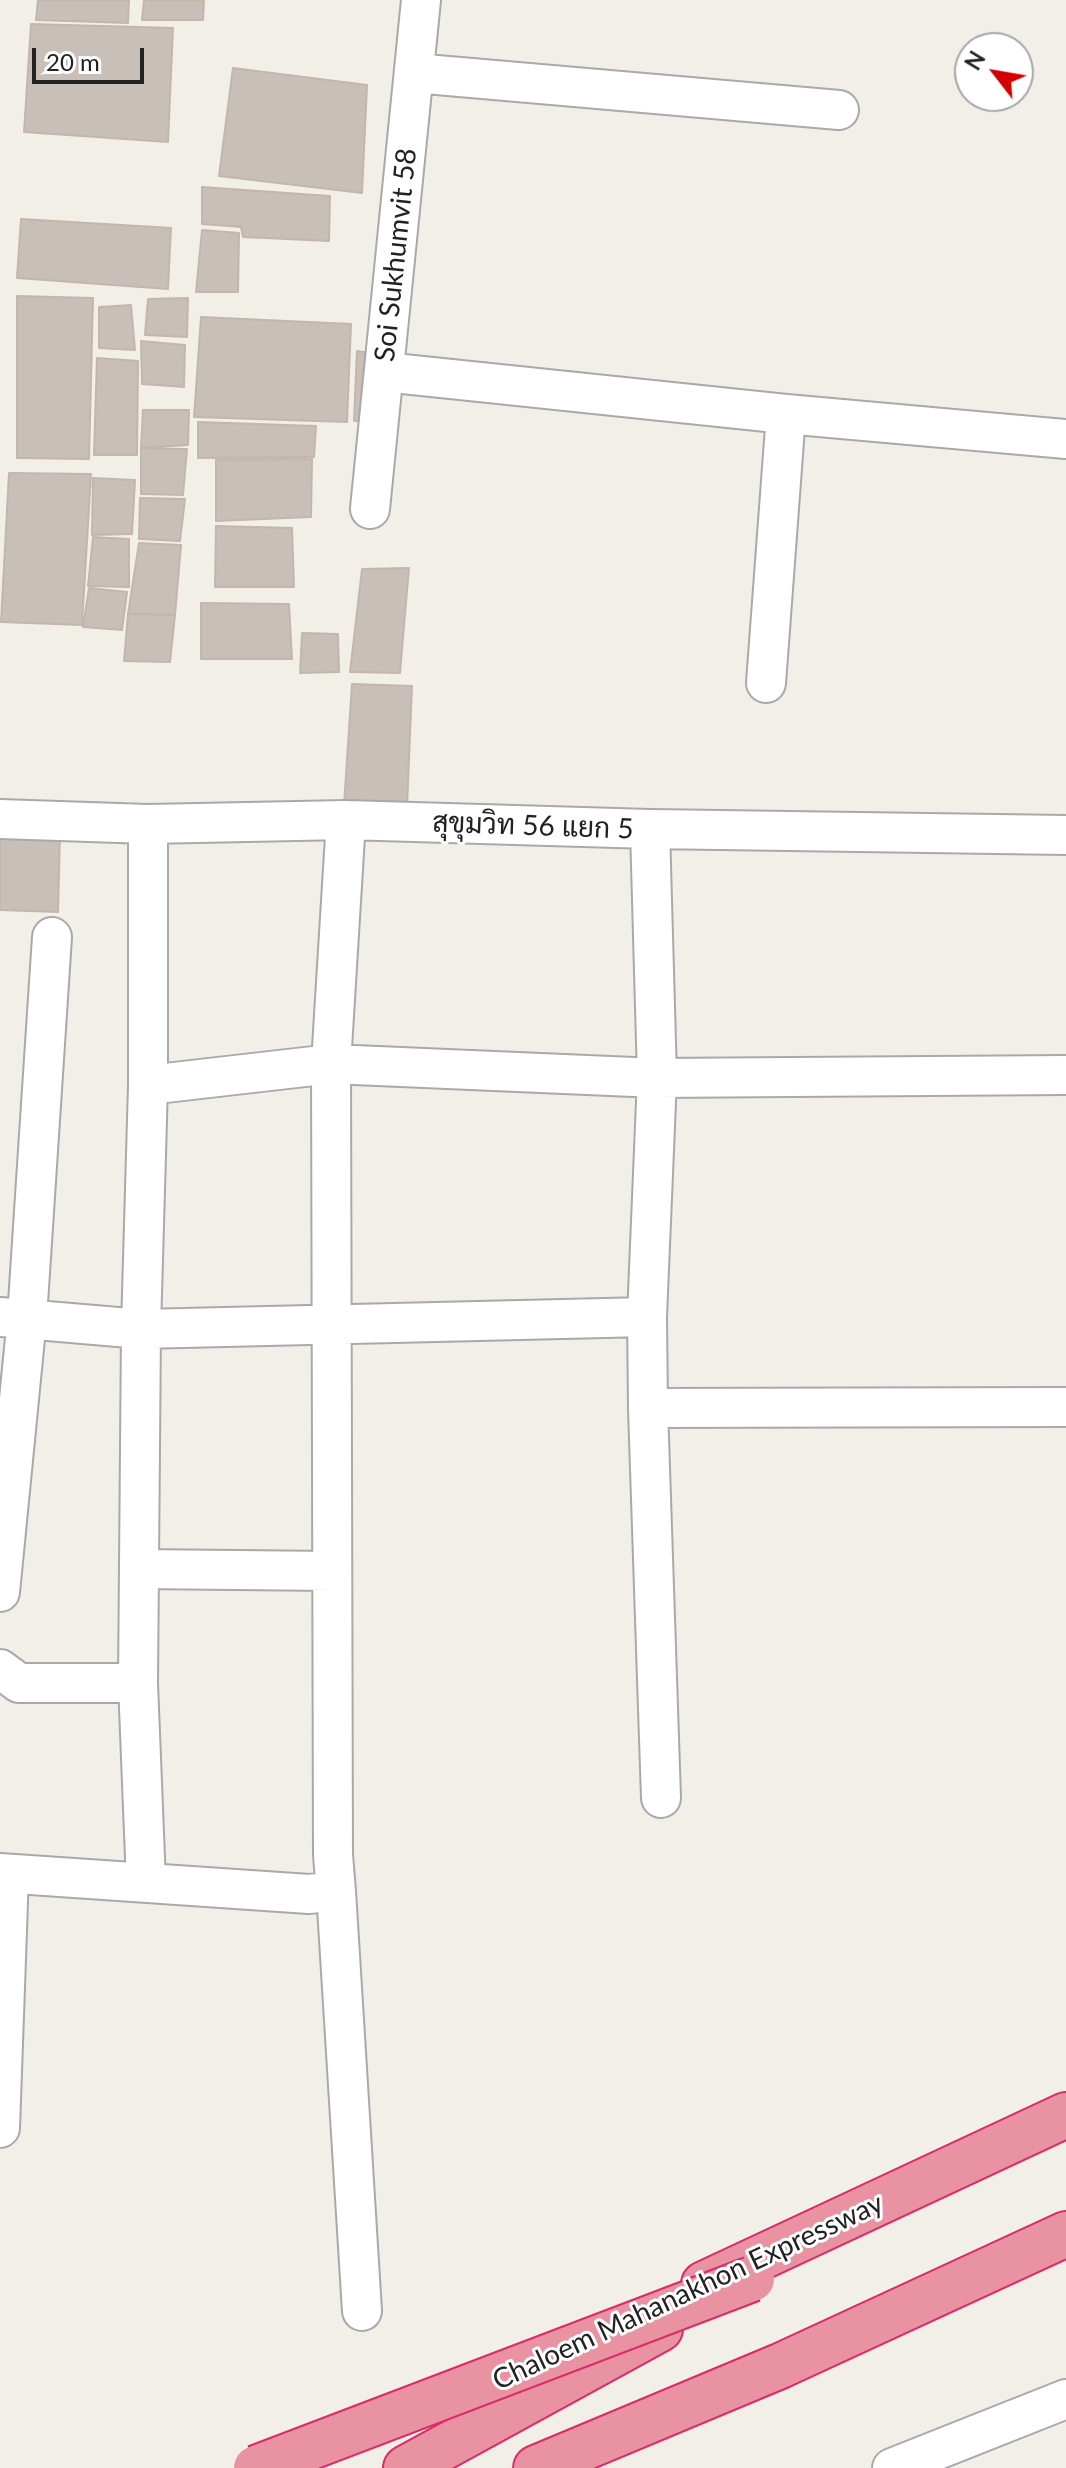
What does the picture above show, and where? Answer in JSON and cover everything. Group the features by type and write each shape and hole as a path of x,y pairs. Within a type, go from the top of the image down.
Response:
{"highway":[{"name":"Chaloem Mahanakhon Expressway","path":"311,2468 1066,2115"},
{"path":"256,2468 752,2279 1066,2141"},
{"path":"536,2468 780,2366 1066,2234"},
{"path":"611,2468 1066,2266"},
{"path":"406,2468 752,2279"}],"street":[{"name":"Soi Sukhumvit 58","path":"370,509 421,0"},
{"path":"414,73 839,110"},
{"path":"384,372 786,414 1066,439"},
{"path":"766,683 786,414"},
{"name":"สุขุมวิท 56 แยก 5","path":"0,819 148,824 346,820 650,829 1066,835"},
{"path":"346,820 331,1064 333,1855 362,2311"},
{"path":"146,1883 138,1683 141,1329 148,1085 148,824"},
{"path":"650,829 657,1078 647,1317 648,1408 661,1798"},
{"path":"0,1592 13,1318 52,937"},
{"path":"148,1085 331,1064 657,1078 1066,1075"},
{"path":"13,1318 141,1329 647,1317"},
{"path":"648,1408 1066,1407"},
{"path":"139,1569 332,1571"},
{"path":"0,1669 19,1683 138,1683"},
{"path":"0,2128 4,1874 309,1894 336,1891"},
{"path":"892,2468 1066,2399"}],"building":[{"path":"38,0 129,0 128,23 36,20"},
{"path":"144,0 204,0 203,20 142,20"},
{"path":"31,24 173,28 168,142 24,132"},
{"path":"233,68 367,85 362,193 219,176"},
{"path":"202,187 330,196 329,241 243,237 241,227 202,224"},
{"path":"21,219 171,228 168,289 17,278"},
{"path":"202,230 239,233 238,292 196,292"},
{"path":"17,296 93,298 89,459 17,458"},
{"path":"188,298 187,337 145,335 148,299"},
{"path":"131,305 135,350 99,348 99,307"},
{"path":"201,317 351,324 347,422 194,417"},
{"path":"141,341 185,345 184,387 142,384"},
{"path":"357,351 396,357 394,422 354,421"},
{"path":"97,358 138,361 137,455 94,455"},
{"path":"143,410 189,410 188,445 141,448"},
{"path":"198,422 316,426 314,457 198,458"},
{"path":"141,448 187,449 183,495 141,494"},
{"path":"312,459 311,517 216,521 216,460"},
{"path":"9,473 91,474 82,625 1,622"},
{"path":"93,478 135,480 132,534 92,535"},
{"path":"140,498 185,499 180,541 139,539"},
{"path":"216,526 292,528 294,587 215,587"},
{"path":"93,537 129,539 129,587 88,586"},
{"path":"139,543 181,545 175,615 128,614"},
{"path":"409,568 400,673 350,672 362,569"},
{"path":"89,588 127,592 122,630 83,627"},
{"path":"201,603 289,604 292,659 201,659"},
{"path":"128,614 175,615 170,662 124,661"},
{"path":"302,633 338,634 339,672 300,673"},
{"path":"352,684 412,686 407,807 344,805"},
{"path":"0,833 60,834 58,912 0,910"}]}
